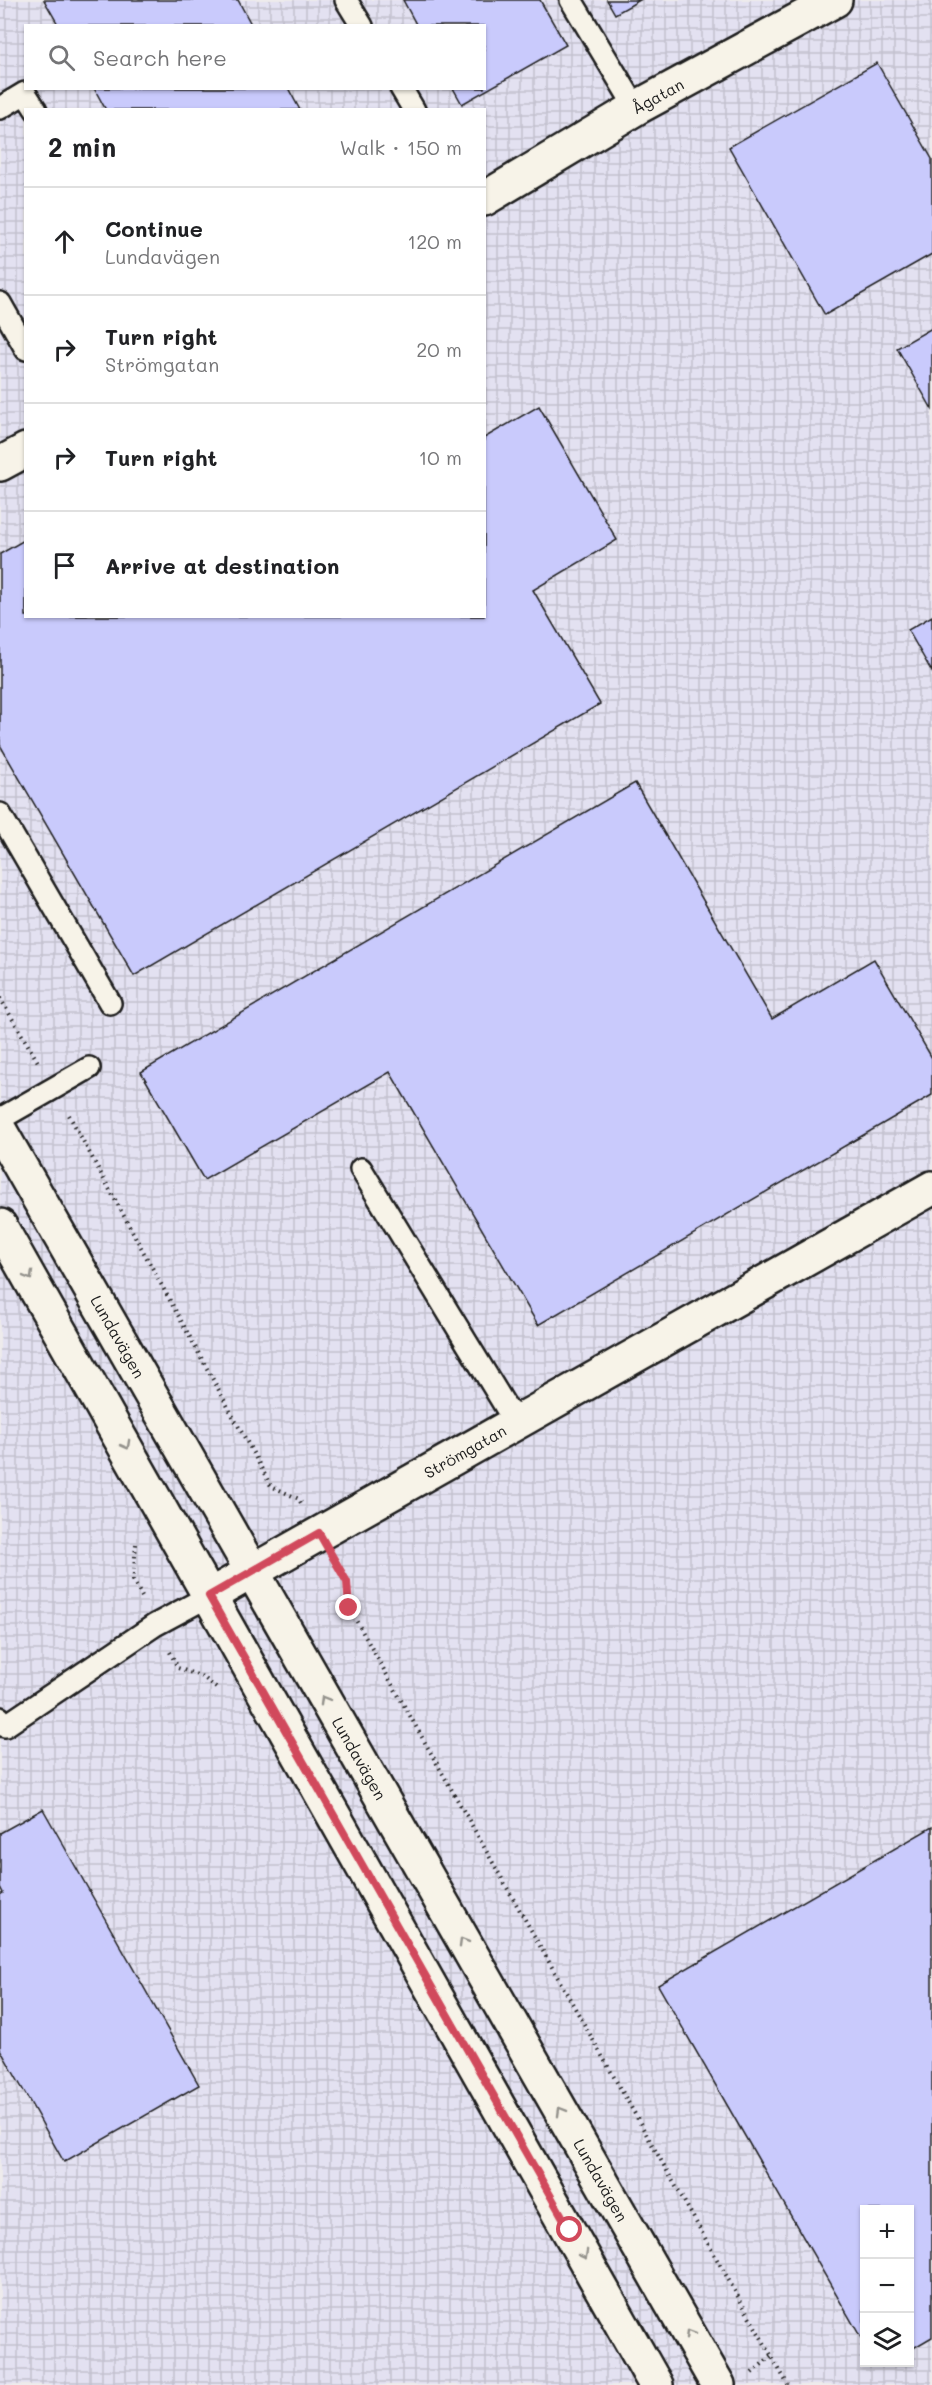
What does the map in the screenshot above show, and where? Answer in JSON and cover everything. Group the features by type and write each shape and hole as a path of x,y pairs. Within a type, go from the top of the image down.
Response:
{"main road":[{"name":"Ågatan","path":"486,198 636,108 835,0"},
{"path":"0,464 24,451"},
{"name":"Lundavägen","path":"0,1131 251,1572 732,2381"},
{"name":"Strömgatan","path":"209,1596 932,1188"},
{"path":"0,1226 656,2385"}],"lane":[{"path":"346,0 361,24"},
{"path":"571,0 636,108"},
{"path":"402,90 413,108"},
{"path":"0,108 25,93 35,108"},
{"path":"0,303 24,345"},
{"path":"0,814 110,1003"},
{"path":"0,1119 89,1068"},
{"path":"361,1169 515,1422"},
{"name":"Strömgatan","path":"2,1722 155,1625 209,1596"}],"path":[{"path":"0,998 53,1088 271,1486 299,1499 347,1582 349,1608 788,2385"},
{"path":"732,2381 771,2356"}],"shaded area":[{"path":"0,0 932,0 932,2385 0,2385"}],"building":[{"path":"44,0 238,0 251,24 58,24"},
{"path":"403,0 540,0 566,45 462,104 454,90 486,90 486,24 416,24"},
{"path":"607,0 640,0 615,14"},
{"path":"877,63 932,159 932,254 825,315 729,147"},
{"path":"95,90 289,90 299,108 105,108"},
{"path":"932,328 932,409 897,348"},
{"path":"539,406 617,540 533,590 600,704 134,976 0,745 0,554 24,540 24,618 486,618 486,437"},
{"path":"932,616 932,672 908,630"},
{"path":"635,783 772,1019 874,959 932,1058 932,1095 538,1325 390,1072 204,1180 141,1072"},
{"path":"43,1809 199,2085 64,2162 0,2049 0,1895 3,1893 0,1887 0,1833"},
{"path":"932,1827 932,2337 914,2348 914,2205 860,2205 860,2336 658,1985"}],"route":[{"path":"349,1608 347,1582 319,1533 209,1596 570,2230"}]}
